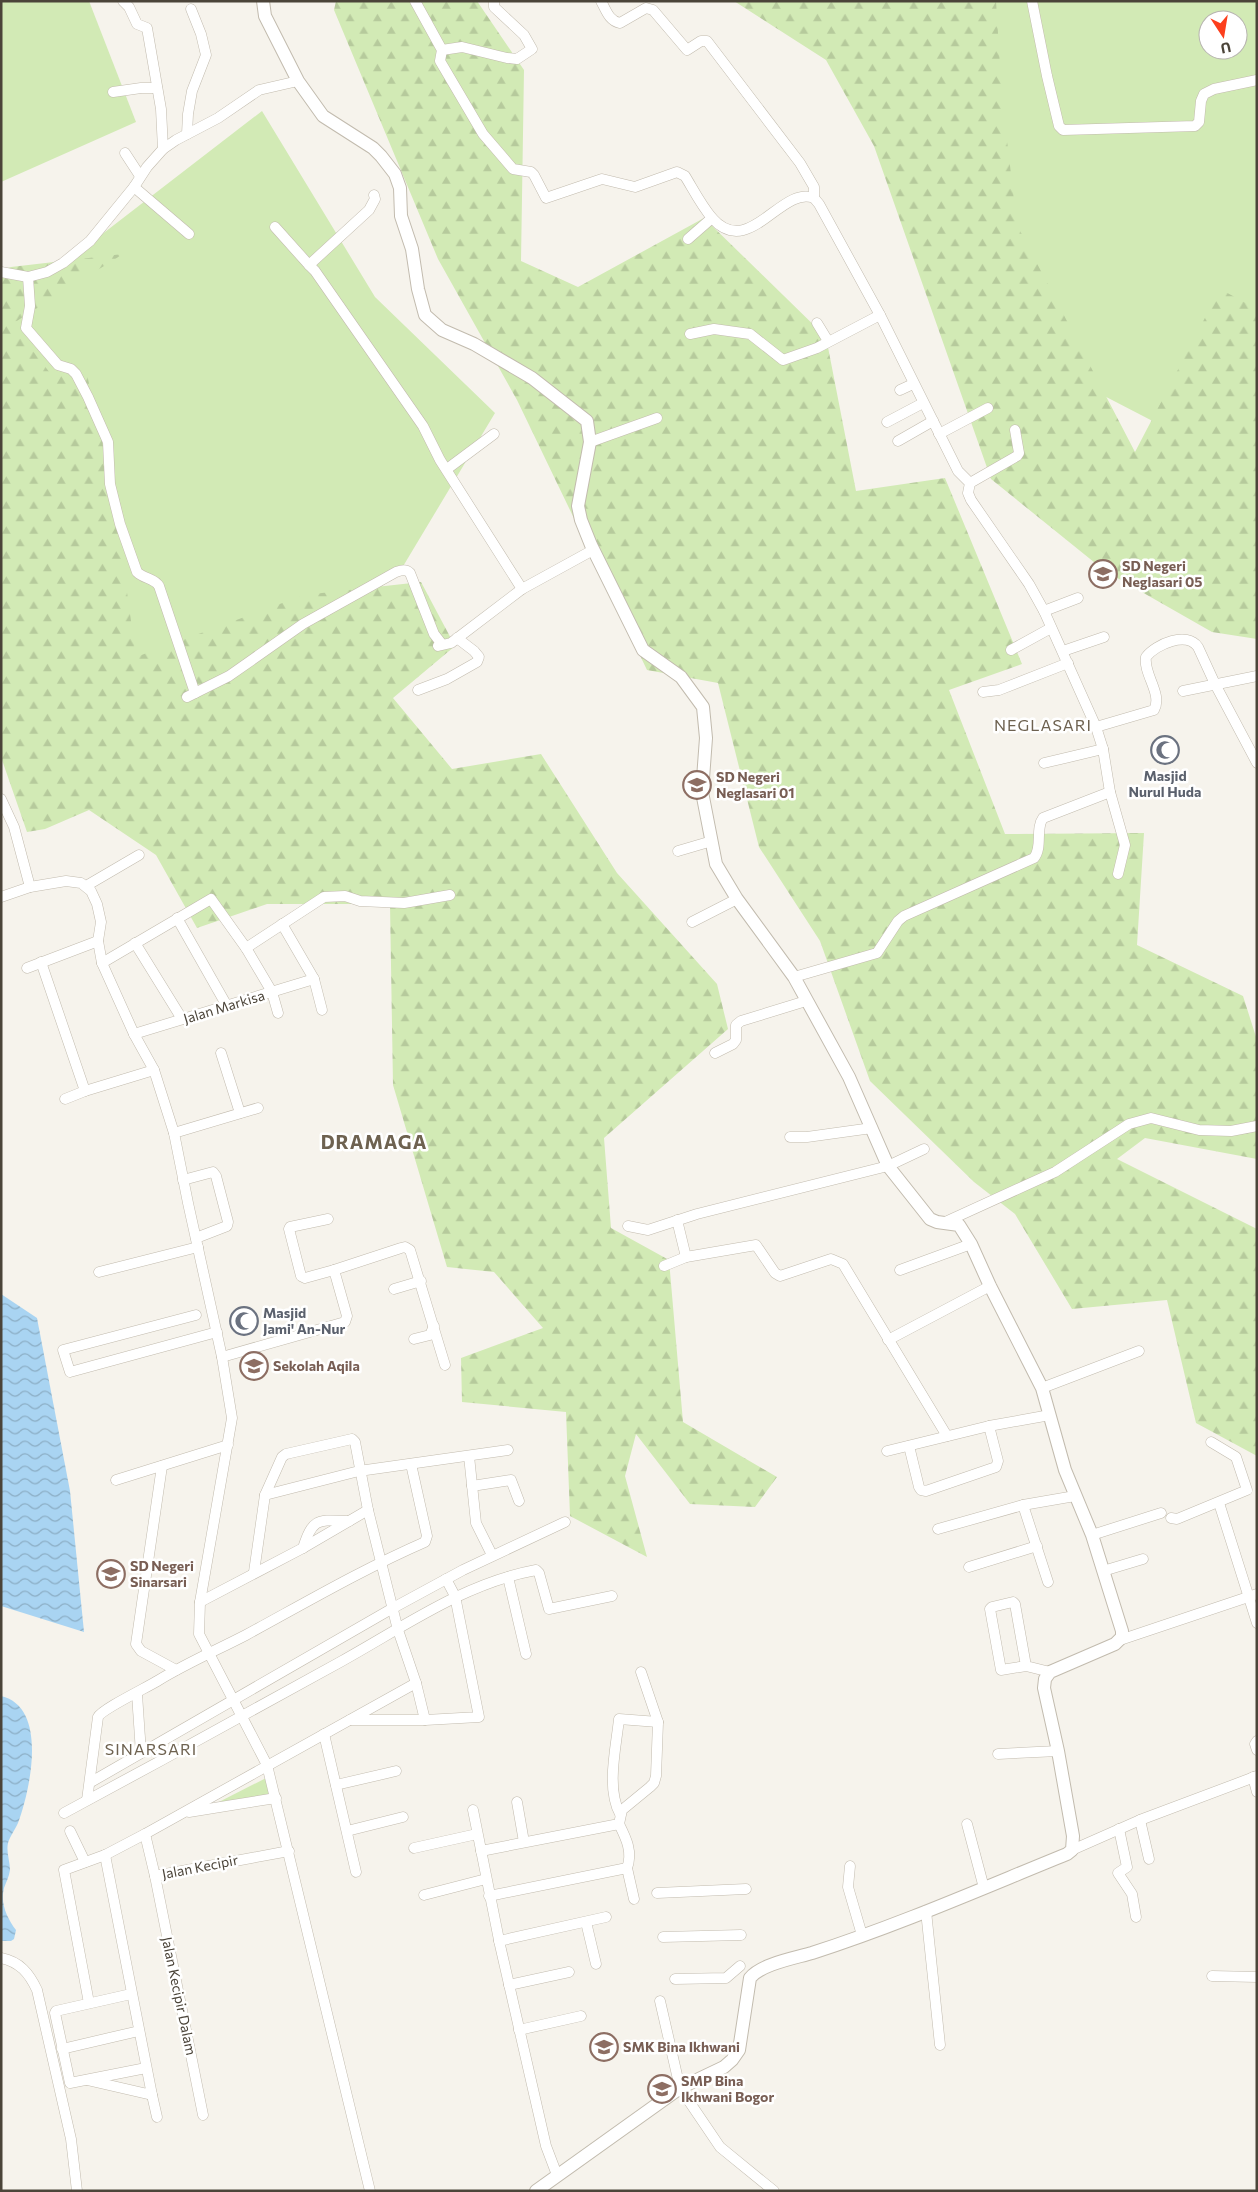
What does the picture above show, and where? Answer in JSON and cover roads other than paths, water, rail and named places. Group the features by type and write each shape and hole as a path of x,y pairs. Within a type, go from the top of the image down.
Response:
{"street":[{"path":"123,1 129,7 136,24 147,28 162,109 163,150"},
{"path":"263,1 265,16 298,81 323,116 373,148 395,174 400,188 401,216 412,249 424,315 442,330 474,344 532,378 585,417 588,424 590,442 578,506 593,550 643,650 681,677 703,707 706,738 702,792 716,864 737,899 794,976 849,1077 888,1166 930,1219 959,1225 971,1244 990,1286 1042,1388 1061,1456 1075,1496 1092,1535 1121,1626 1122,1637 1120,1640"},
{"path":"415,1 442,50 440,61 483,134 513,169 531,172 534,175 546,198 600,179 635,187 678,172 684,176 712,218 727,229 739,231 749,228 804,196 814,198"},
{"path":"442,50 462,47 517,59 531,52 532,49 524,35 494,7 494,1"},
{"path":"601,1 610,18 617,23 646,8 652,10 688,50 701,41 707,41 800,163 814,187 814,198 824,212 880,315 958,471 970,483"},
{"path":"1032,1 1047,76 1060,126 1063,130 1195,126 1199,122 1201,101 1204,94 1257,80"},
{"path":"187,134 192,91 206,55 201,34 191,9"},
{"path":"1,272 28,277 53,269 90,241 134,187 140,176 163,150 187,134 218,118 259,90 298,81"},
{"path":"113,92 157,88"},
{"path":"125,153 140,176"},
{"path":"134,187 189,234"},
{"path":"309,266 369,210 375,199 374,195"},
{"path":"688,238 712,218"},
{"path":"275,227 315,271 423,426 447,469 522,589"},
{"path":"28,277 30,306 26,328 58,364 71,369 76,374 88,397 108,442 110,484 120,524 137,572 143,578 158,584 191,695 242,668 303,624 396,572 407,570 410,573 439,645 448,644 522,589 593,550"},
{"path":"690,334 714,329 750,334 783,360 802,355 880,315"},
{"path":"817,323 828,342"},
{"path":"900,390 913,384"},
{"path":"887,422 923,403"},
{"path":"939,434 988,408"},
{"path":"590,442 657,418"},
{"path":"898,441 933,421"},
{"path":"1015,430 1019,453 970,483 968,493 1029,584 1044,610 1096,728 1103,750 1110,792 1125,844 1118,874"},
{"path":"447,469 494,434"},
{"path":"1044,610 1078,598"},
{"path":"1011,650 1051,628"},
{"path":"1063,651 1104,637"},
{"path":"418,690 446,680 477,662 479,656 457,638"},
{"path":"1096,728 1154,710 1156,699 1145,659 1151,651 1166,644 1188,640 1195,643 1214,684 1257,763"},
{"path":"984,692 999,690 1068,663"},
{"path":"1183,691 1257,676"},
{"path":"1044,763 1103,750"},
{"path":"794,976 877,953 898,921 904,916 1034,858 1038,852 1040,824 1043,818 1110,792"},
{"path":"1,799 14,827 30,886"},
{"path":"678,851 712,841"},
{"path":"86,886 139,854"},
{"path":"1,897 30,886 66,881 81,883 86,886 94,897 100,913 101,929 98,942 102,963 134,1034 154,1070 174,1133 217,1332 232,1418 200,1602 199,1634 267,1765 370,2191"},
{"path":"246,948 316,901 330,896 345,896 360,901 404,903 450,896"},
{"path":"102,963 209,899 214,899 272,992 278,1013"},
{"path":"692,922 737,899"},
{"path":"177,918 227,1006"},
{"path":"282,924 314,979 322,1010"},
{"path":"27,968 98,942"},
{"path":"135,943 182,1019"},
{"path":"42,962 85,1091"},
{"name":"Jalan Markisa","path":"134,1034 314,979"},
{"path":"715,1053 736,1040 736,1025 741,1021 806,1001"},
{"path":"221,1053 240,1113"},
{"path":"64,1099 154,1070"},
{"path":"174,1133 258,1108"},
{"path":"943,1223 1055,1172 1129,1124 1151,1118 1199,1130 1231,1131 1257,1126"},
{"path":"790,1137 807,1137 872,1128"},
{"path":"628,1226 648,1230 677,1220 888,1166 924,1149"},
{"path":"99,1272 197,1242 227,1226 228,1222 216,1176 213,1172 184,1180"},
{"path":"328,1220 290,1227 289,1229 301,1276 305,1278 334,1270 405,1247 412,1253 445,1365"},
{"path":"677,1220 686,1257"},
{"path":"900,1270 971,1244"},
{"path":"664,1266 686,1257 756,1245 774,1272 780,1276 835,1259 846,1268 946,1436"},
{"path":"222,1357 345,1322 347,1316 334,1270"},
{"path":"394,1289 421,1282"},
{"path":"888,1340 990,1286"},
{"path":"196,1315 63,1350 70,1372 217,1332"},
{"path":"414,1338 430,1335 434,1326"},
{"path":"1042,1388 1140,1351"},
{"path":"887,1451 989,1426 1050,1415"},
{"path":"909,1446 919,1487 926,1491 996,1467 998,1461 989,1426"},
{"path":"254,1572 265,1495 280,1460 286,1454 352,1439 355,1442 359,1471 398,1630 416,1683 425,1720"},
{"path":"1171,1518 1176,1520 1219,1504 1248,1488 1236,1457 1211,1442"},
{"path":"116,1480 228,1445"},
{"path":"265,1495 359,1471 508,1450"},
{"path":"468,1456 476,1523 492,1555"},
{"path":"87,1800 100,1714 176,1670 209,1655 382,1561 427,1540 411,1464"},
{"path":"162,1466 136,1644 143,1653 176,1670"},
{"path":"472,1486 511,1480 519,1501"},
{"path":"938,1529 1023,1505 1075,1496"},
{"path":"1219,1504 1253,1596 1257,1623"},
{"path":"1023,1505 1048,1582"},
{"path":"200,1602 303,1548 368,1510"},
{"path":"1092,1535 1161,1513"},
{"path":"303,1548 310,1528 314,1524 326,1521 350,1521"},
{"path":"91,1782 393,1608 492,1555 565,1522"},
{"path":"968,1567 1036,1546"},
{"path":"1103,1571 1143,1559"},
{"path":"64,1813 398,1630 455,1596 508,1577 538,1570 547,1607 552,1610 612,1596"},
{"path":"508,1577 526,1654"},
{"path":"349,1720 425,1720 476,1718 479,1716 455,1596 446,1579"},
{"path":"1072,1850 1073,1836 1058,1751 1044,1688 1045,1679 1050,1672 1120,1640 1253,1596"},
{"path":"1026,1666 1015,1604 1013,1602 992,1607 990,1609 1001,1670 1026,1666 1050,1672"},
{"path":"481,1851 619,1819 640,1794 654,1783 658,1722 641,1672"},
{"path":"89,2003 64,1873 66,1869 105,1855 145,1834 416,1683"},
{"path":"137,1694 141,1753"},
{"path":"634,1899 626,1868 630,1858 626,1837 616,1807 613,1783 618,1719 658,1722"},
{"path":"324,1734 356,1872"},
{"path":"1257,1740 1255,1744 1257,1750"},
{"path":"998,1754 1058,1751"},
{"path":"336,1785 396,1771"},
{"path":"536,2191 680,2088 724,2067 739,2050 750,1978 756,1972 926,1911 1068,1854 1072,1850 1140,1820 1255,1776 1257,1792"},
{"path":"181,1814 276,1798"},
{"path":"517,1802 524,1842"},
{"path":"472,1810 489,1896 546,2146 557,2175"},
{"path":"347,1831 404,1817"},
{"path":"1140,1820 1149,1859"},
{"path":"967,1824 984,1888"},
{"path":"1120,1829 1127,1867 1118,1873 1132,1894 1136,1917"},
{"path":"70,1831 86,1862"},
{"name":"Jalan Kecipir","path":"145,1834 155,1876 289,1851"},
{"path":"414,1848 477,1834"},
{"path":"105,1855 131,1994 157,2117"},
{"path":"850,1866 848,1886 862,1935"},
{"path":"489,1896 626,1868"},
{"name":"Jalan Kecipir Dalam","path":"155,1876 204,2115"},
{"path":"424,1894 486,1879"},
{"path":"658,1893 746,1889"},
{"path":"926,1911 940,2045"},
{"path":"499,1940 606,1918"},
{"path":"586,1922 596,1964"},
{"path":"663,1937 742,1935"},
{"path":"1,1958 18,1964 26,1970 37,1990 71,2139 77,2191"},
{"path":"675,1980 726,1978 740,1966"},
{"path":"509,1985 569,1972"},
{"path":"1212,1976 1257,1977"},
{"path":"131,1994 55,2012 62,2049 70,2083 146,2068"},
{"path":"660,2001 680,2088 720,2147 774,2191"},
{"path":"519,2030 581,2016"},
{"path":"62,2049 139,2031"},
{"path":"87,2080 152,2095"}],"water":[{"path":"1,1294 37,1318 70,1491 84,1632 1,1606"},
{"path":"1,1696 16,1703 26,1716 31,1733 32,1752 31,1772 23,1809 8,1843 10,1870 4,1888 3,1899 7,1915 16,1930 14,1939 11,1941 1,1941"}],"place":[{"name":"SD Negeri Neglasari 05","path":"1103,574"},
{"name":"Masjid Nurul Huda","path":"1165,750"},
{"name":"SD Negeri Neglasari 01","path":"697,785"},
{"name":"Masjid Jami' An-Nur","path":"244,1321"},
{"name":"Sekolah Aqila","path":"254,1366"},
{"name":"SD Negeri Sinarsari","path":"111,1574"},
{"name":"SMK Bina Ikhwani","path":"604,2047"},
{"name":"SMP Bina Ikhwani Bogor","path":"662,2089"}],"district":[{"name":"NEGLASARI","path":"1043,725"},
{"name":"DRAMAGA","path":"374,1142"},
{"name":"SINARSARI","path":"151,1749"}]}
